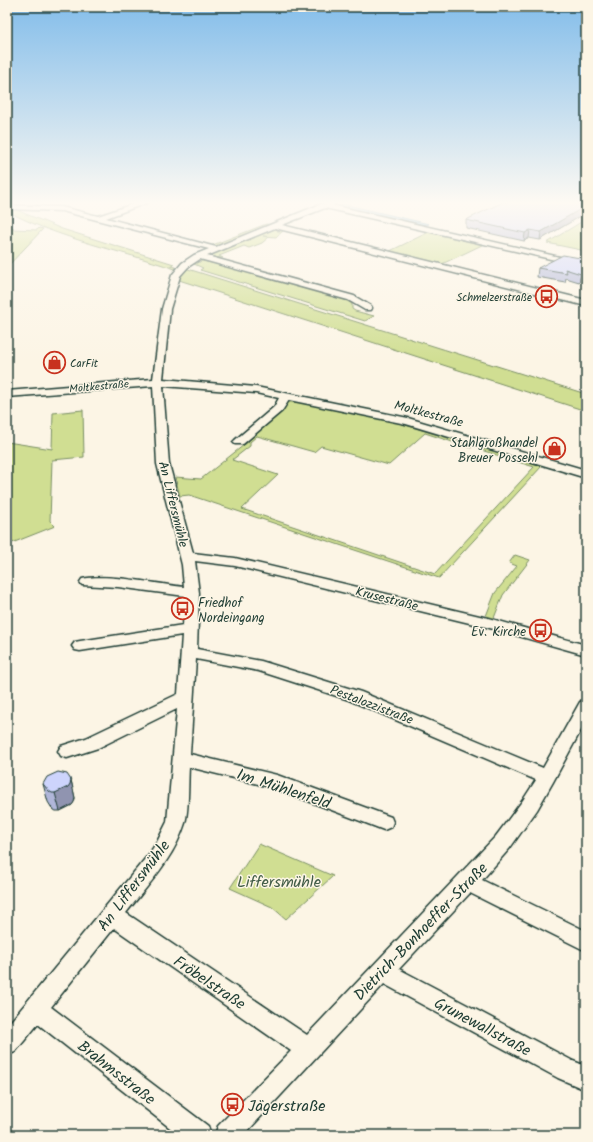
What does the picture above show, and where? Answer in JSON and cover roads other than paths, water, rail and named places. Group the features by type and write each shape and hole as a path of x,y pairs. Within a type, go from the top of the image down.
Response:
{"street":[{"path":"392,255 586,304"},
{"path":"546,255 586,265"},
{"path":"199,256 351,298 368,308"},
{"name":"An Liffersmühle","path":"7,1044 156,860 172,834 176,822 182,759 192,592 187,556 163,464 158,382 160,344 166,309 176,275 185,265 199,256"},
{"name":"Moltkestraße","path":"7,394 158,382 256,390 408,421 586,474"},
{"path":"239,442 278,409 286,396"},
{"name":"Krusestraße","path":"187,556 235,562 488,623 586,650"},
{"path":"87,582 118,583 192,592"},
{"path":"80,646 191,628"},
{"name":"Pestalozzistraße","path":"189,653 261,666 356,696 547,777"},
{"path":"68,751 92,743 186,697"},
{"name":"Dietrich-Bonhoeffer-Straße","path":"227,1135 467,882 518,823 547,777 586,706"},
{"name":"Im Mühlenfeld","path":"182,759 277,782 384,822"},
{"path":"467,882 586,941"},
{"name":"Fröbelstraße","path":"112,916 308,1049"},
{"name":"Grunewallstraße","path":"381,971 566,1070 586,1078"},
{"name":"Brahmsstraße","path":"36,1008 199,1135"}],"place":[{"name":"Schmelzerstraße","path":"547,297"},
{"name":"CarFit","path":"54,363"},
{"name":"Stahlgroßhandel Breuer Possehl","path":"554,449"},
{"name":"Friedhof Nordeingang","path":"182,609"},
{"name":"Ev. Kirche","path":"541,631"},
{"name":"Jägerstraße","path":"233,1105"}],"park label":[{"name":"Liffersmühle","path":"279,881"}]}
